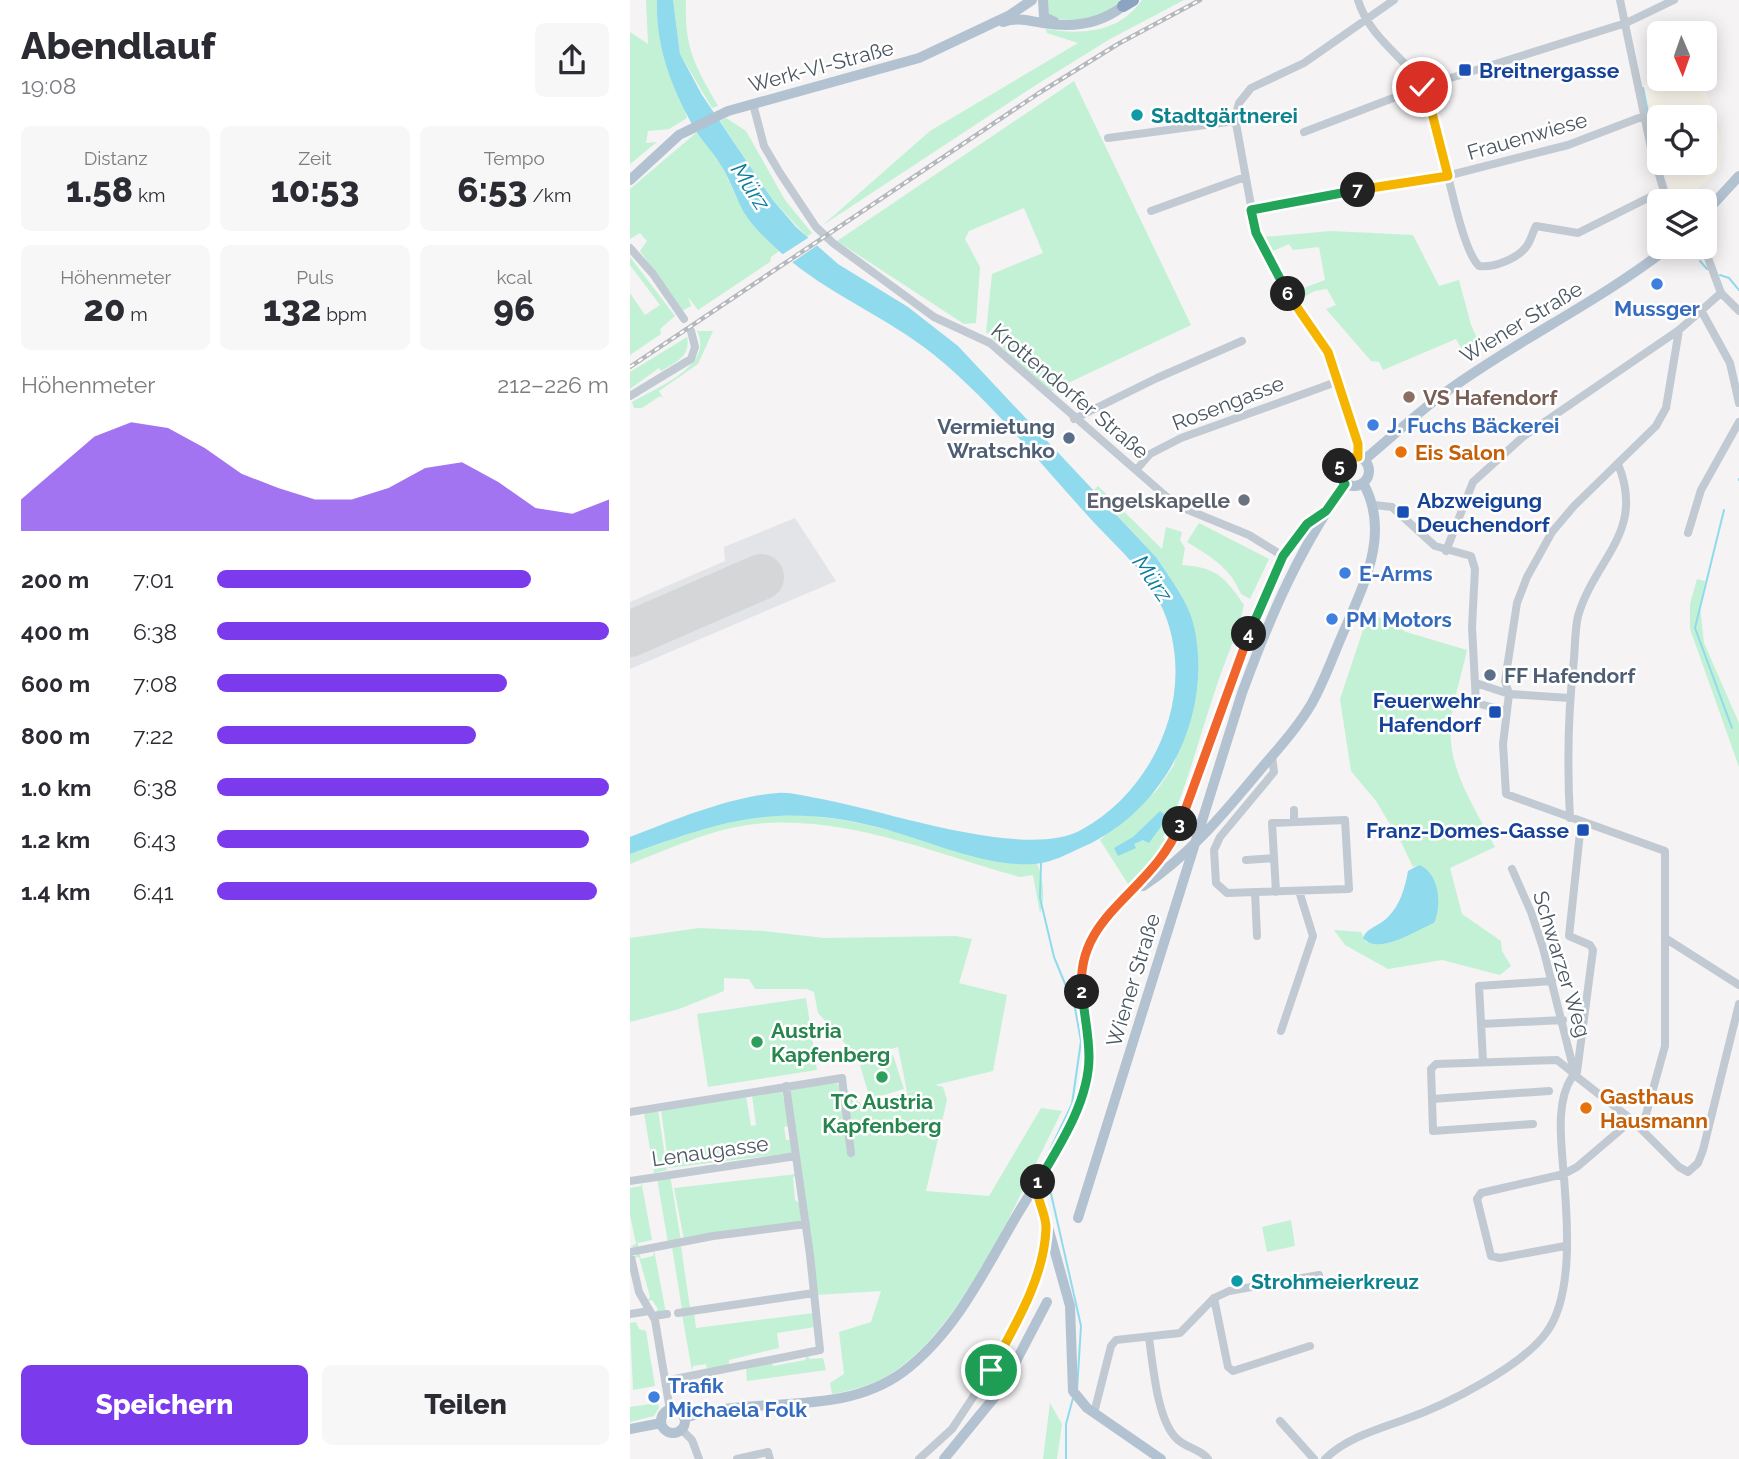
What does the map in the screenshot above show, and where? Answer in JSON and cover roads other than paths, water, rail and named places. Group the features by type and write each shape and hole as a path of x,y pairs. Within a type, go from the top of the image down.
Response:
{"main road":[{"path":"1043,0 1044,17"},
{"path":"1034,21 1026,11 1029,2 1044,17 1059,24"},
{"name":"Werk-VI-Straße","path":"630,180 679,135 728,111 919,58 986,27 1029,2"},
{"path":"986,27 1009,20 1059,24 1093,23 1127,2"},
{"path":"1717,200 1739,176"},
{"name":"Wiener Straße","path":"1361,459 1451,388 1604,295 1652,259"},
{"path":"1347,458 1361,459 1369,473 1363,483 1355,486 1345,484 1339,476 1340,466 1347,458"},
{"path":"661,1423 668,1432 683,1424 734,1409 840,1399 867,1392 892,1379 923,1355 960,1312 1071,1124 1088,1072 1088,1033 1082,986 1083,957 1103,920 1219,820 1312,703 1368,576 1376,531 1374,506 1363,483"},
{"path":"1133,892 1171,847 1224,697 1283,556 1307,524 1326,511 1345,484"},
{"name":"Wiener Straße","path":"1078,1218 1242,693 1272,611 1326,511"},
{"path":"1171,847 1185,852"},
{"path":"1036,1184 1070,1306 1075,1395 1094,1413 1161,1459"},
{"path":"944,1459 1002,1388 1029,1342 1047,1302"},
{"path":"661,1423 664,1413 670,1410 677,1411 683,1424"},
{"path":"630,1429 661,1423"}],"street":[{"path":"1358,0 1364,19 1422,87 1430,105 1448,176 1476,263 1482,267 1517,256 1527,246 1536,226 1578,233 1647,198"},
{"path":"1361,459 1327,349 1272,266 1256,233 1235,121 1239,103 1251,88 1304,63 1394,0"},
{"path":"1620,0 1662,189"},
{"path":"1304,132 1422,87 1626,23 1674,0"},
{"name":"Krottendorfer Straße","path":"753,104 764,146 816,227 833,243 934,317 990,343 1074,419 1137,469 1176,505 1249,535 1283,556"},
{"name":"Frauenwiese","path":"1251,210 1448,176 1569,145 1644,116"},
{"path":"1108,138 1235,121"},
{"path":"1150,211 1245,177"},
{"path":"630,249 653,274 684,319"},
{"path":"1708,259 1721,293 1739,311"},
{"path":"1446,551 1474,482 1524,436 1679,330 1721,293"},
{"path":"1702,312 1730,363 1739,403"},
{"path":"1565,1246 1500,1258 1491,1256 1477,1199 1481,1193 1564,1174 1577,1167 1634,1122 1645,1118 1665,1046 1665,851 1506,794 1503,744 1510,694 1505,681 1517,603 1527,577 1552,532 1574,506 1656,426 1666,408 1679,330"},
{"path":"630,396 691,359 695,347 691,331"},
{"path":"1074,419 1157,378 1242,341"},
{"name":"Rosengasse","path":"1137,469 1150,454 1181,438 1339,381"},
{"path":"1688,533 1701,490 1739,422"},
{"path":"1570,818 1569,698 1578,616 1622,533 1628,509 1626,483 1618,464"},
{"path":"1374,506 1392,507 1418,532 1446,551 1466,553 1474,561 1472,635 1476,703 1507,712"},
{"path":"1476,683 1510,694 1569,698"},
{"path":"1272,756 1274,772 1220,837 1214,849 1216,883 1227,894 1255,892 1276,892 1349,889 1345,820 1294,821 1272,823 1276,892"},
{"path":"1294,810 1294,821"},
{"path":"1325,1459 1339,1447 1373,1431 1464,1395 1532,1348 1555,1321 1562,1306 1565,1246 1561,1114 1574,1074 1593,950 1590,945 1569,936 1581,823"},
{"path":"1246,860 1274,858"},
{"name":"Schwarzer Weg","path":"1511,869 1531,912 1563,1020 1574,1074"},
{"path":"1281,1031 1313,936 1300,891"},
{"path":"1255,892 1257,936"},
{"path":"1665,938 1739,985"},
{"path":"1483,1062 1479,986 1552,981"},
{"path":"1533,1124 1433,1131 1432,1069 1436,1064 1557,1060 1634,1122 1679,1167 1688,1172 1698,1163 1739,1004"},
{"path":"1481,1024 1563,1020"},
{"path":"630,1112 842,1078 851,1153"},
{"path":"665,1381 820,1350 806,1224 786,1086"},
{"path":"1432,1098 1549,1091"},
{"name":"Lenaugasse","path":"630,1181 796,1156"},
{"path":"670,1410 652,1314 639,1292 630,1253 713,1236 806,1224"},
{"path":"919,1459 952,1429 991,1370 1040,1266 1047,1228"},
{"path":"1094,1413 1113,1343 1126,1338 1149,1338 1183,1332 1214,1298 1229,1291 1319,1275"},
{"path":"679,1313 814,1293"},
{"path":"1214,1298 1228,1367 1233,1371 1310,1346"},
{"path":"630,1314 667,1314"},
{"path":"1149,1338 1169,1430 1178,1441 1208,1459"},
{"path":"1280,1422 1314,1459"},
{"path":"683,1424 699,1459"},
{"path":"737,1459 768,1452 770,1459"}],"water":[{"name":"Mürz","path":"657,0 673,0 680,54 702,95 772,199 796,227 838,264 908,307 958,346 1156,557 1183,599 1194,626 1198,661 1196,695 1188,728 1175,759 1157,788 1134,813 1107,834 1072,852 1042,863 1002,862 877,827 809,816 779,816 723,824 630,854 630,837 722,804 778,793 816,798 952,830 990,836 1025,840 1056,838 1081,830 1107,812 1130,790 1149,764 1163,736 1172,706 1176,674 1173,643 1164,612 1149,584 994,411 933,354 797,266 750,222 723,168 696,131 673,85 662,51"},
{"path":"1160,811 1168,817 1149,843 1143,840 1134,844 1136,848 1118,856 1114,848 1133,837"},
{"path":"1419,865 1426,869 1435,882 1438,908 1434,923 1398,940 1370,943 1363,938 1367,931 1385,920 1396,907 1408,871"}],"waterway":[{"path":"1643,88 1647,108"},
{"path":"1700,261 1707,269"},
{"path":"1720,275 1729,278 1739,290"},
{"path":"1724,510 1695,628 1732,728"},
{"path":"1041,863 1040,898 1054,957 1075,1008 1081,1041 1072,1104 1044,1162"},
{"path":"1047,1176 1081,1326 1077,1390"},
{"path":"1066,1459 1066,1424 1073,1398"}],"railway":[{"path":"630,367 1039,93 1118,44 1200,0"}],"place":[{"name":"Breitnergasse","path":"1465,70"},
{"name":"Stadtgärtnerei","path":"1137,115"},
{"name":"Mussger","path":"1657,284"},
{"name":"VS Hafendorf","path":"1409,397"},
{"name":"J. Fuchs Bäckerei","path":"1373,425"},
{"name":"Vermietung Wratschko","path":"1069,438"},
{"name":"Eis Salon","path":"1401,452"},
{"name":"Engelskapelle","path":"1244,500"},
{"name":"Abzweigung Deuchendorf","path":"1403,512"},
{"name":"E-Arms","path":"1345,573"},
{"name":"PM Motors","path":"1332,619"},
{"name":"FF Hafendorf","path":"1490,675"},
{"name":"Feuerwehr Hafendorf","path":"1495,712"},
{"name":"Franz-Domes-Gasse","path":"1583,830"},
{"name":"Austria Kapfenberg","path":"757,1042"},
{"name":"TC Austria Kapfenberg","path":"882,1077"},
{"name":"Gasthaus Hausmann","path":"1586,1108"},
{"name":"Strohmeierkreuz","path":"1237,1281"},
{"name":"Trafik Michaela Folk","path":"654,1397"}]}
